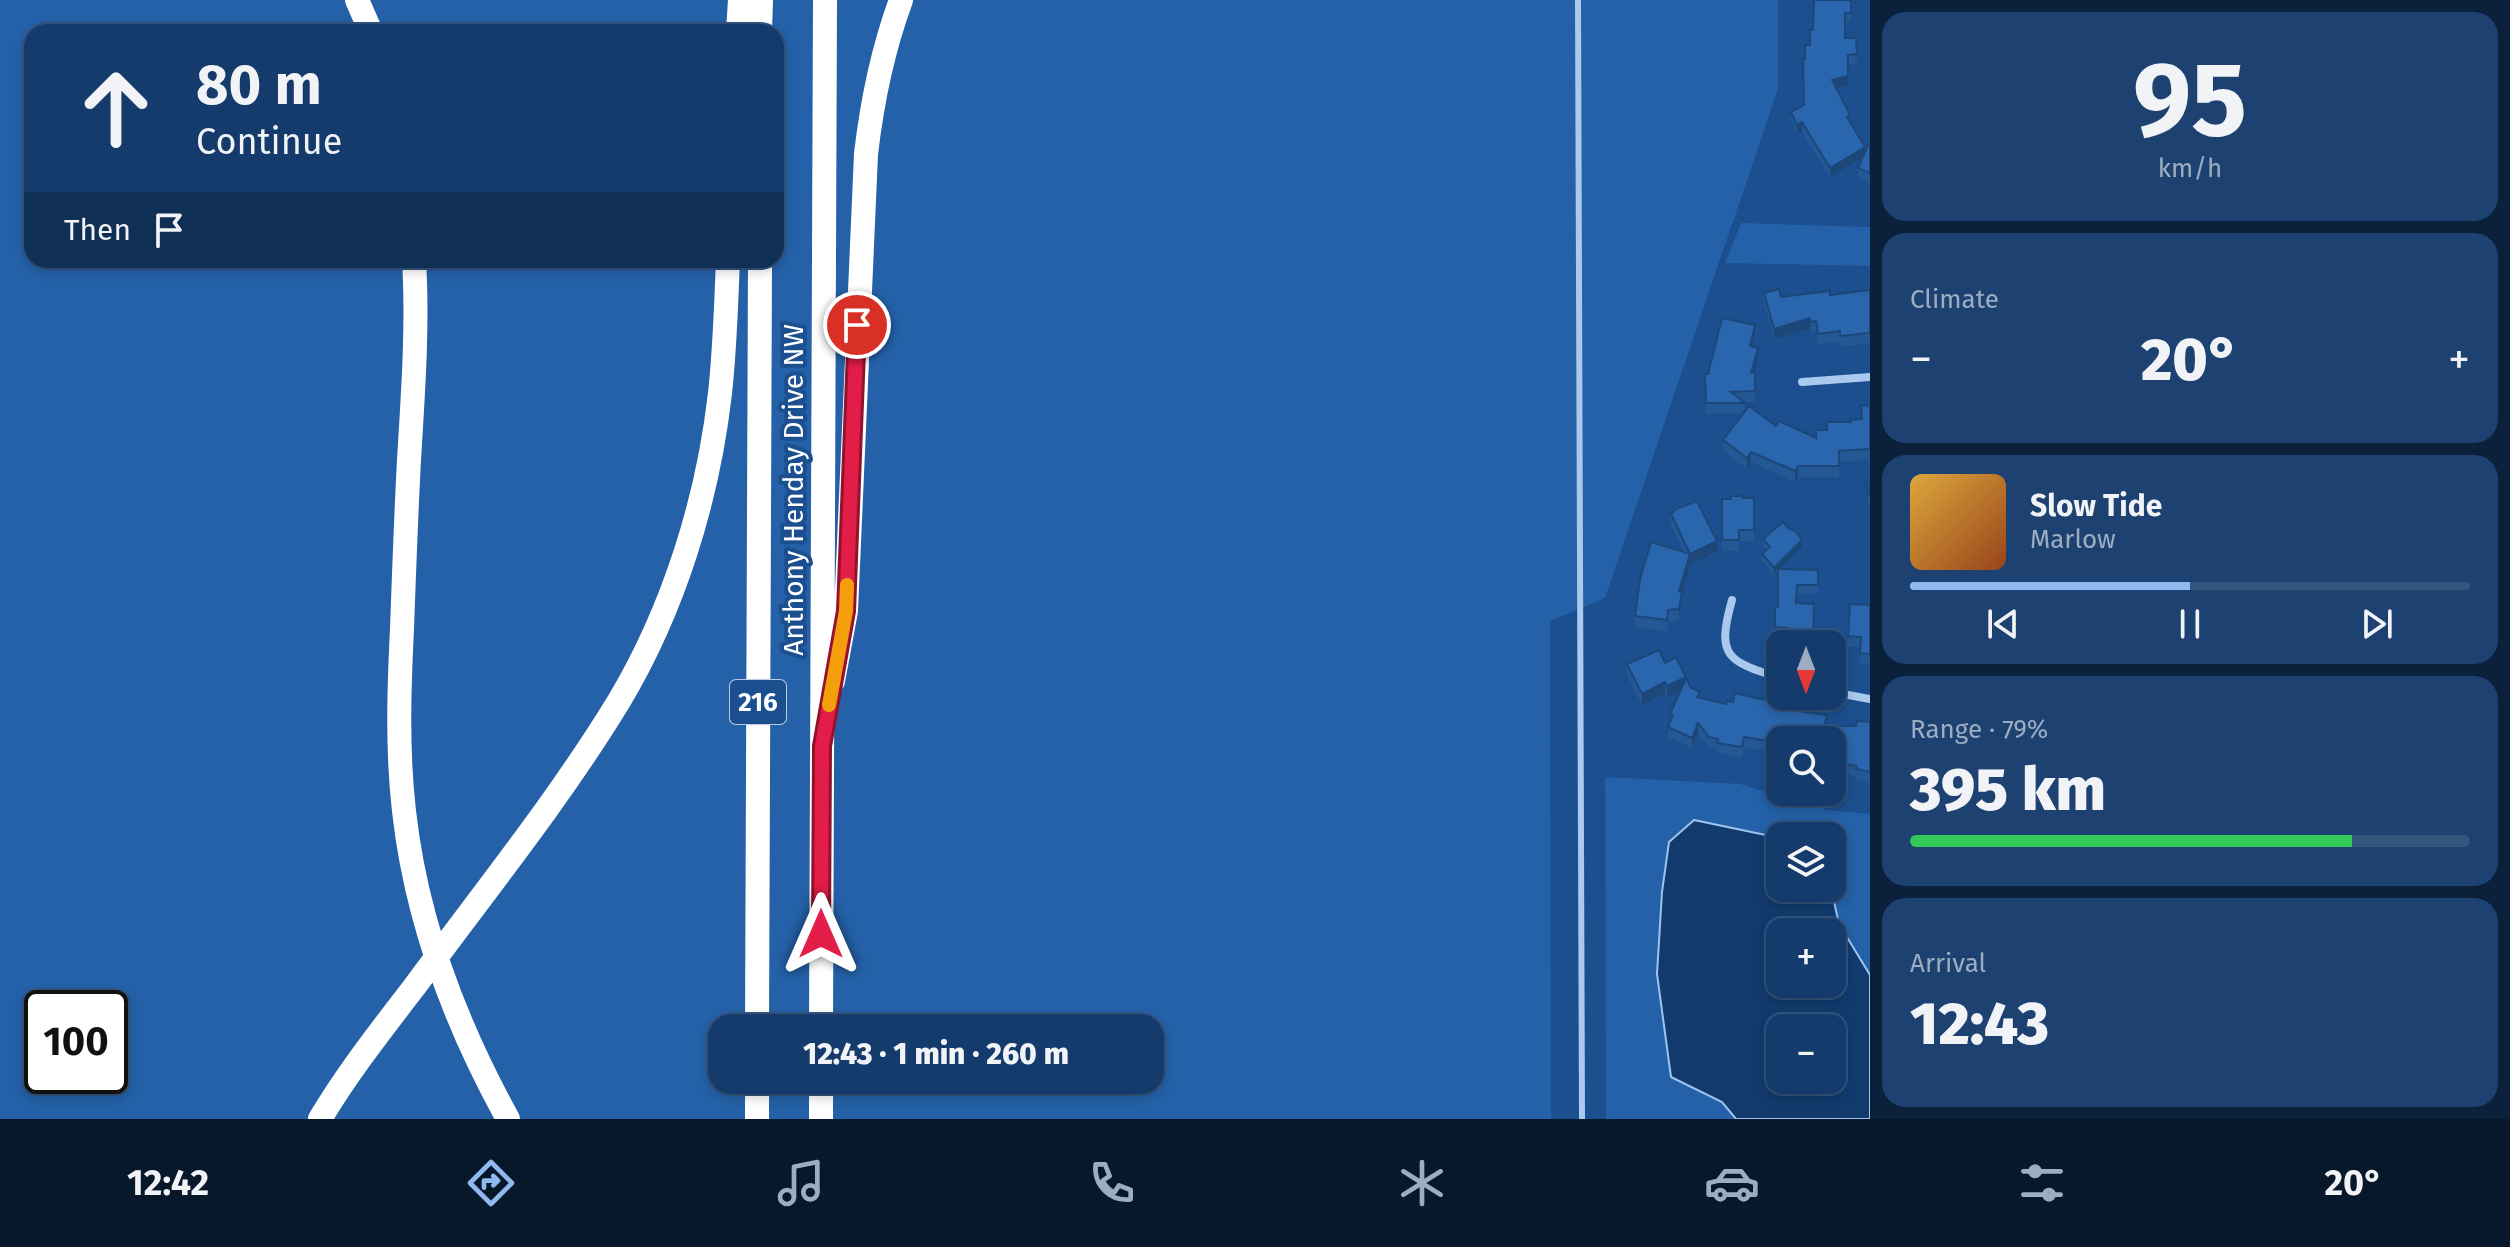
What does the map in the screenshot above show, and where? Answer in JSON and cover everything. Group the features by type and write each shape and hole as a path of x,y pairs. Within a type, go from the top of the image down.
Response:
{"highway":[{"path":"360,0 368,24"},
{"path":"738,24 740,0"},
{"path":"760,24 761,0"},
{"name":"Anthony Henday Drive NW","path":"821,1014 825,0"},
{"path":"822,746 846,611 866,154 871,113 892,24 901,0"},
{"path":"414,268 414,356 398,714 404,812 425,920 464,1029 508,1119"},
{"path":"320,1119 358,1061 576,766 620,699 652,636 698,511 712,448 725,341 728,268"},
{"name":"Anthony Henday Drive NW","path":"757,1014 760,268"},
{"path":"757,1094 757,1119"},
{"path":"821,1094 821,1119"}],"street":[{"path":"1802,382 1870,377"},
{"path":"1732,600 1723,635 1730,655 1741,665 1766,673"},
{"path":"1846,695 1870,699"}],"lane":[{"path":"1578,0 1582,1119"}],"shaded area":[{"path":"0,0 1778,0 1778,89 1605,598 1550,621 1551,1119 0,1119"},
{"path":"1741,223 1870,227 1870,266 1725,263"},
{"path":"1605,777 1740,784 1766,792 1766,806 1814,806 1870,814 1870,1119 1606,1119"},
{"path":"1694,820 1766,835 1766,902 1834,902 1838,918 1766,918 1766,998 1846,998 1846,936 1870,975 1870,1119 1736,1119 1722,1102 1671,1077 1657,974 1662,892 1669,842"}],"building":[{"path":"1814,0 1851,0 1851,13 1845,13 1845,38 1856,38 1857,54 1848,55 1848,76 1832,80 1850,115 1847,117 1865,147 1830,168 1802,122 1797,125 1791,112 1804,105 1803,59 1805,45 1810,45 1810,30 1813,30"},
{"path":"1870,146 1870,173 1858,168"},
{"path":"1779,289 1781,297 1870,290 1870,333 1840,336 1840,331 1818,334 1816,321 1811,322 1810,318 1774,329 1764,293"},
{"path":"1722,318 1755,325 1750,346 1758,348 1751,373 1755,373 1755,391 1731,392 1745,403 1706,403 1705,374 1708,374"},
{"path":"1870,405 1870,449 1839,451 1839,466 1798,466 1795,471 1751,452 1747,458 1723,440 1749,406 1776,426 1779,421 1816,438 1816,430 1827,430 1827,422 1862,419 1861,406"},
{"path":"1731,496 1754,498 1754,530 1739,530 1739,540 1722,540 1722,499 1731,499"},
{"path":"1697,501 1717,541 1690,554 1671,514"},
{"path":"1783,522 1802,540 1774,568 1762,554 1770,547 1763,539"},
{"path":"1651,542 1690,554 1679,591 1682,591 1679,609 1668,610 1667,620 1635,616 1640,579"},
{"path":"1778,569 1818,570 1818,585 1797,585 1796,603 1814,604 1813,630 1775,627 1775,607 1778,607"},
{"path":"1850,604 1870,605 1870,654 1860,653 1861,637 1848,636"},
{"path":"1659,650 1665,663 1676,657 1686,677 1667,686 1665,682 1642,694 1627,664"},
{"path":"1686,678 1691,688 1700,692 1697,697 1726,704 1727,701 1733,702 1735,693 1766,699 1766,710 1827,715 1824,726 1766,726 1766,741 1744,737 1742,747 1717,743 1718,739 1709,737 1698,723 1692,738 1668,727 1673,715 1670,714"},
{"path":"1857,721 1870,722 1870,772 1856,769 1857,766 1846,764 1846,726 1856,726"}],"slow traffic":[{"path":"829,705 846,611 847,585"}],"route":[{"path":"821,934 822,746 846,611 857,325"}]}
